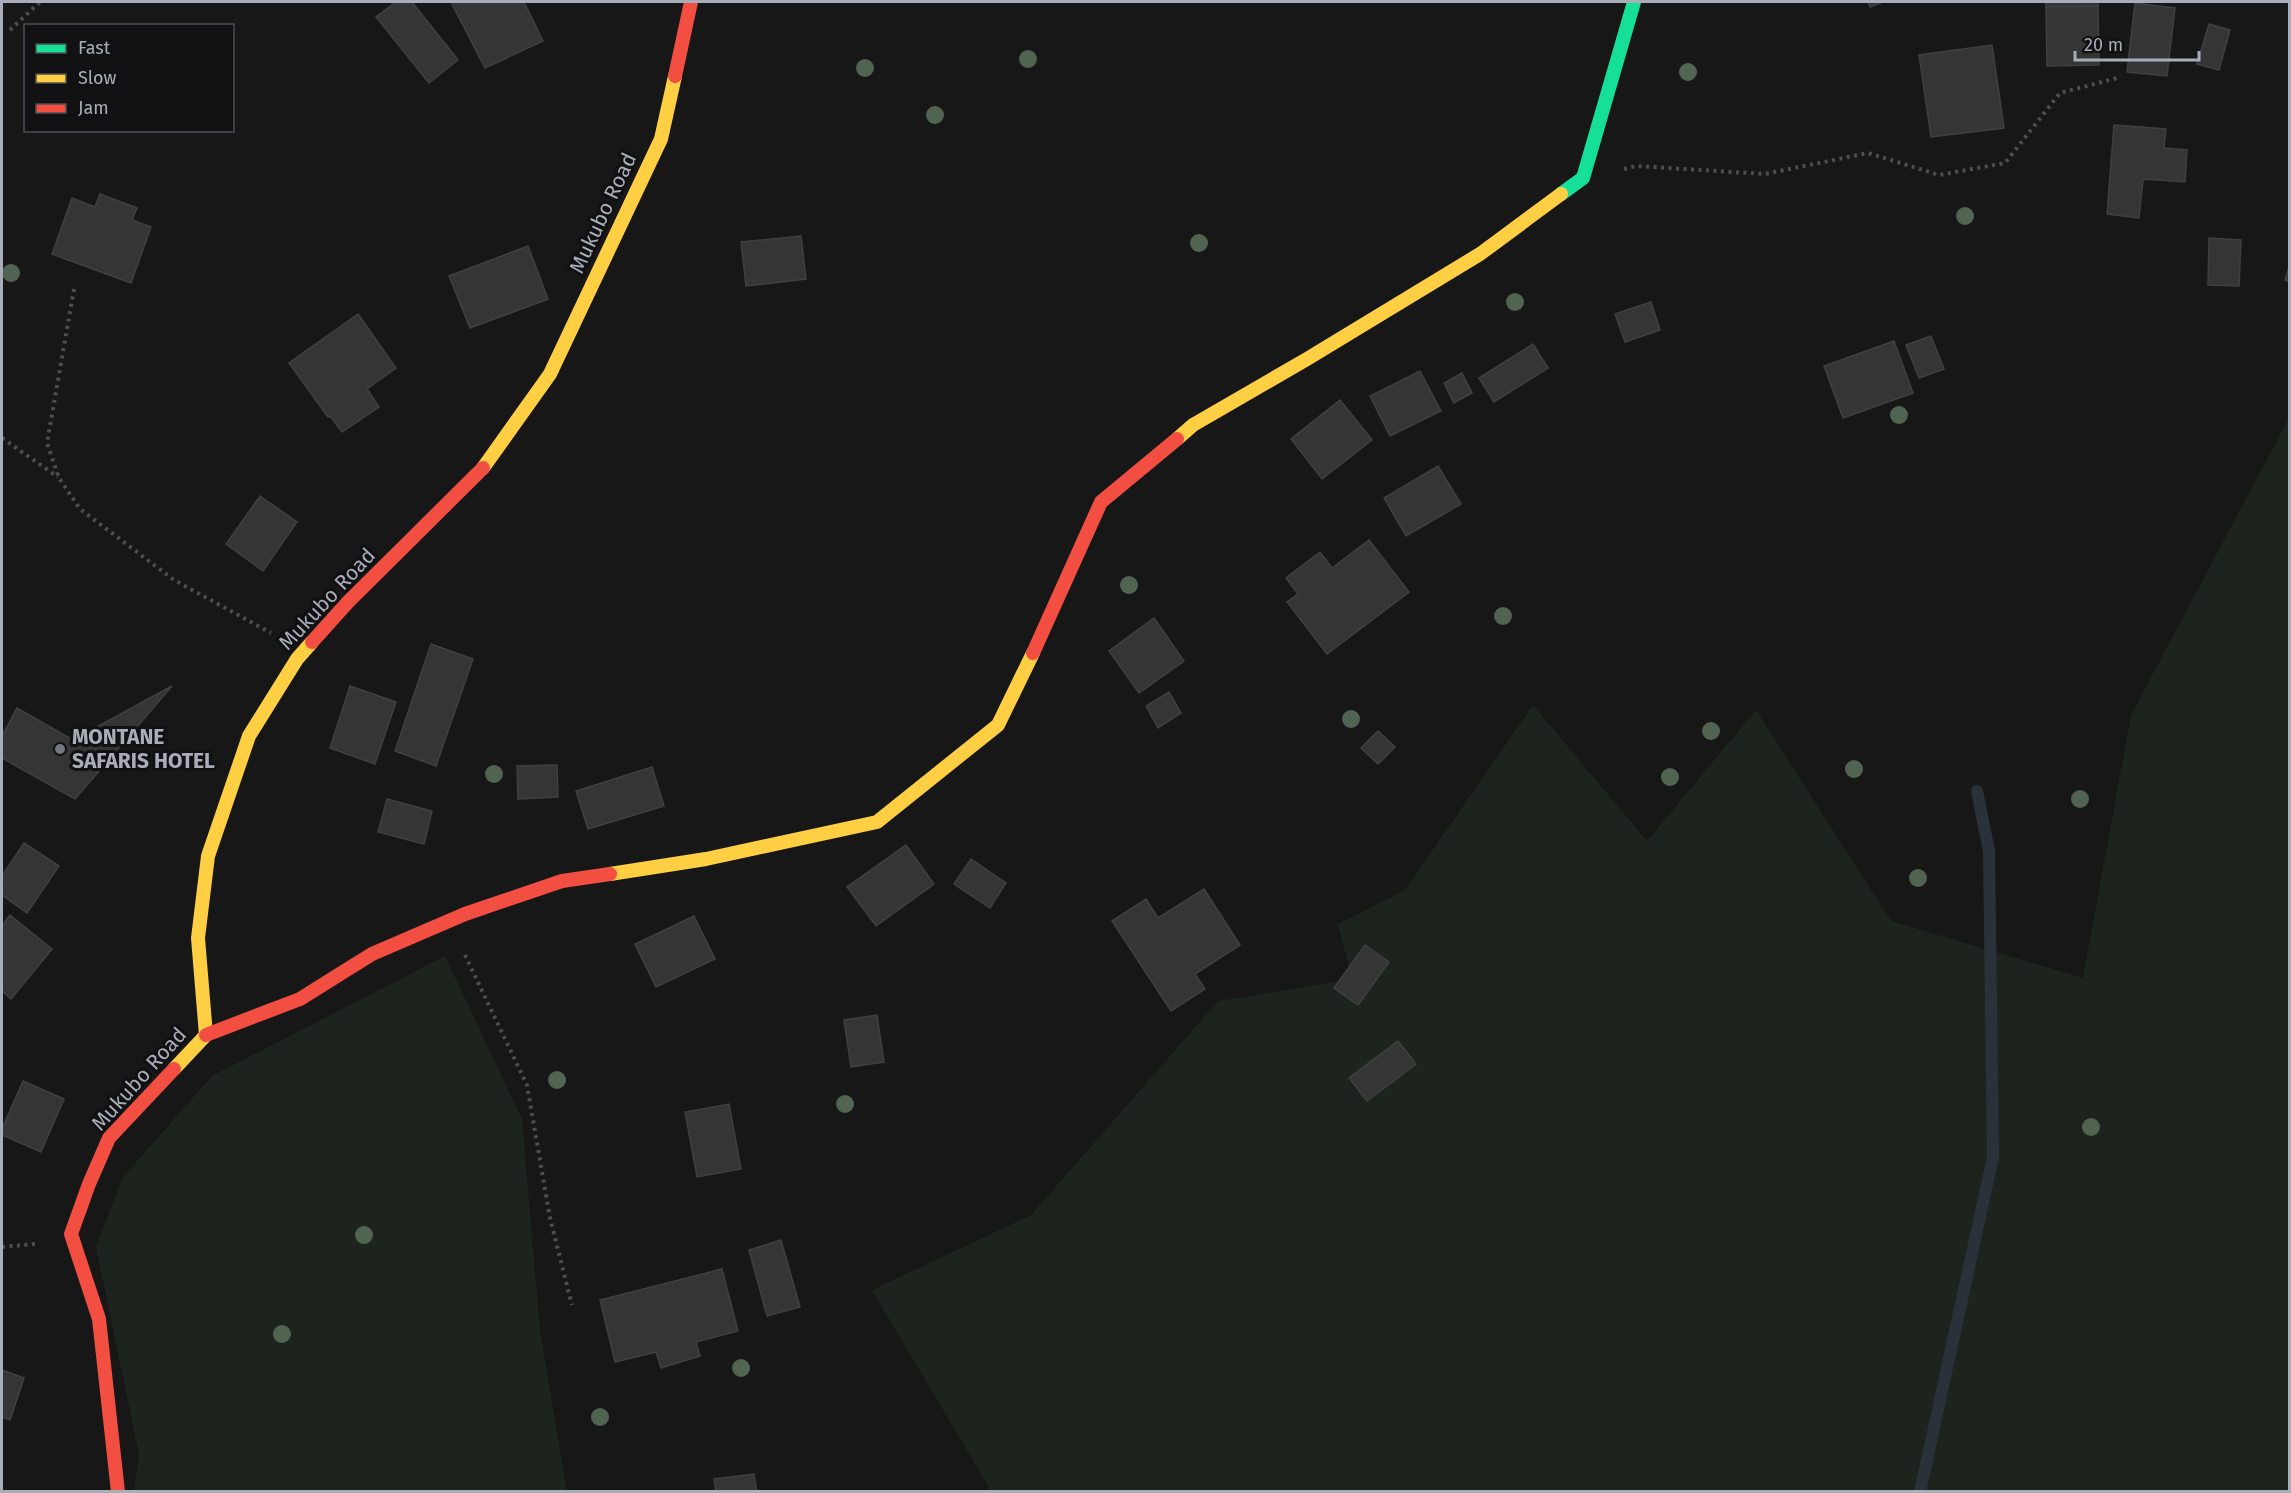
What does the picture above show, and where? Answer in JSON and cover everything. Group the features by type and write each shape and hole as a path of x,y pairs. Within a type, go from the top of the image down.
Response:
{"street":[{"name":"Mukubo Road","path":"118,1491 99,1320 71,1234 88,1184 109,1138 206,1035 198,938 208,856 249,736 297,659 348,602 487,464 550,374 661,139 691,2"},
{"path":"206,1035 300,999 372,954 465,914 562,881 706,859 877,822 998,725 1101,502 1193,425 1308,359 1480,254 1583,178 1634,2"}],"path":[{"path":"10,30 40,2"},
{"path":"1583,178 1636,166 1765,174 1868,153 1939,175 2005,163 2060,93 2121,77"},
{"path":"74,289 47,443 59,478 80,509 174,580 269,632 297,659"},
{"path":"2,438 59,478"},
{"path":"465,914 460,945 527,1085 550,1218 572,1305"}],"shaded area":[{"path":"2289,418 2289,1491 991,1491 872,1290 1031,1215 1218,1001 1352,979 1338,924 1405,890 1533,705 1647,841 1756,710 1891,921 2083,978 2131,715"},
{"path":"445,956 522,1119 540,1330 567,1491 134,1491 139,1455 96,1247 123,1177 212,1076"}],"building":[{"path":"396,2 412,2 458,60 429,83 376,17"},
{"path":"451,2 524,2 543,41 485,68"},
{"path":"1868,2 1883,2 1870,7"},
{"path":"2046,2 2098,2 2098,6 2046,7"},
{"path":"2135,3 2175,8 2167,76 2127,72"},
{"path":"2098,6 2099,65 2047,66 2046,7"},
{"path":"2209,24 2230,30 2219,70 2197,64"},
{"path":"1992,45 2004,128 1931,137 1919,55"},
{"path":"2114,125 2166,129 2164,148 2187,150 2185,182 2143,179 2139,218 2107,214"},
{"path":"100,194 137,208 132,220 151,227 131,283 52,254 72,198 95,207"},
{"path":"801,236 806,279 746,286 741,242"},
{"path":"2209,238 2241,240 2239,286 2208,285"},
{"path":"528,246 548,299 470,328 449,276"},
{"path":"2290,263 2290,282 2285,280"},
{"path":"1651,302 1660,330 1625,342 1615,314"},
{"path":"358,314 396,368 367,389 379,407 342,432 330,416 328,417 289,363"},
{"path":"1931,336 1944,369 1919,378 1906,345"},
{"path":"1894,341 1913,393 1843,418 1824,366"},
{"path":"1533,344 1548,368 1494,402 1479,378"},
{"path":"1420,371 1441,411 1390,436 1370,396"},
{"path":"1462,373 1472,393 1454,403 1444,383"},
{"path":"1340,400 1372,440 1322,479 1291,439"},
{"path":"1438,466 1461,504 1406,536 1384,498"},
{"path":"260,496 297,522 263,571 226,544"},
{"path":"1369,540 1409,592 1327,654 1287,602 1298,594 1286,578 1320,552 1332,568"},
{"path":"1154,618 1184,661 1139,693 1109,651"},
{"path":"431,644 473,659 436,766 395,751"},
{"name":"MONTANE SAFARIS HOTEL","path":"172,686 75,799 2,758 2,736 17,708 73,740"},
{"path":"350,686 396,702 375,764 330,748"},
{"path":"1169,692 1181,713 1158,728 1146,706"},
{"path":"1378,731 1395,747 1378,764 1361,748"},
{"path":"557,765 558,797 518,799 517,766"},
{"path":"652,767 664,806 588,829 576,791"},
{"path":"387,799 432,811 424,844 378,832"},
{"path":"24,843 59,866 27,913 2,895 2,876"},
{"path":"906,845 934,884 876,926 847,887"},
{"path":"971,859 1006,883 990,908 954,884"},
{"path":"1204,889 1240,945 1195,974 1205,989 1171,1011 1112,921 1146,899 1158,918"},
{"path":"10,915 52,949 11,999 2,991 2,926"},
{"path":"694,916 715,959 656,987 635,944"},
{"path":"1365,945 1389,962 1358,1005 1334,988"},
{"path":"877,1015 884,1062 851,1067 844,1020"},
{"path":"1398,1041 1416,1064 1367,1101 1349,1078"},
{"path":"23,1081 64,1099 41,1152 2,1135 2,1129"},
{"path":"729,1104 741,1169 697,1177 685,1112"},
{"path":"781,1240 800,1307 767,1316 749,1250"},
{"path":"722,1269 738,1331 696,1342 700,1356 661,1368 656,1352 615,1362 600,1300"},
{"path":"2,1370 24,1378 10,1420 2,1417"},
{"path":"754,1474 757,1492 716,1492 714,1479"}],"waterway":[{"path":"1920,1492 1993,1157 1989,851 1977,791"}],"traffic: fast":[{"path":"1561,194 1583,178 1634,2"}],"traffic: slow":[{"path":"483,468 550,374 661,139 675,76"},
{"path":"1177,439 1193,425 1480,254 1561,194"},
{"path":"174,1069 206,1035 198,938 208,856 249,736 297,659 312,642"},
{"path":"610,874 706,859 877,822 998,725 1033,653"}],"traffic: jam":[{"path":"675,76 691,2"},
{"path":"1033,653 1101,502 1177,439"},
{"path":"312,642 348,602 483,468"},
{"path":"206,1035 300,999 372,954 465,914 562,881 610,874"},
{"path":"118,1492 99,1319 71,1234 109,1138 174,1069"}],"place":[{"name":"MONTANE SAFARIS HOTEL","path":"60,749"}]}
